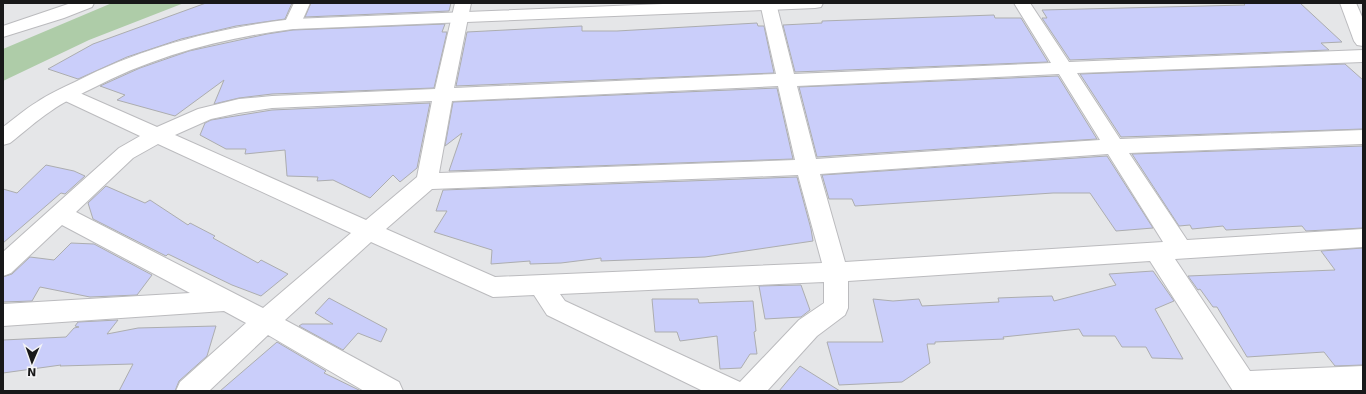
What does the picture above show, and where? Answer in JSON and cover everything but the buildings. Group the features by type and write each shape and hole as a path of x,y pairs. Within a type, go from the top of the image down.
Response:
{"street":[{"path":"3,32 86,3"},
{"path":"293,24 302,3"},
{"path":"3,138 43,107 112,71 180,46 238,31 293,24 462,10 815,3"},
{"path":"1022,3 1113,146 1169,251 1248,387 1363,378"},
{"path":"1348,3 1363,41"},
{"path":"749,391 808,328 836,308 836,272 807,168 768,4"},
{"path":"427,181 443,94 462,10"},
{"path":"3,266 126,153 157,135 205,114 239,106 272,102 443,94 1363,56"},
{"path":"66,94 493,287 836,272 1363,238"},
{"path":"190,391 265,321 368,230 427,181 807,168 1113,146 1363,137"},
{"path":"61,214 265,321 389,391"},
{"path":"541,286 556,308 731,391"},
{"path":"3,315 227,301"}],"green space":[{"path":"112,3 184,3 89,40 3,81 3,49"}]}
